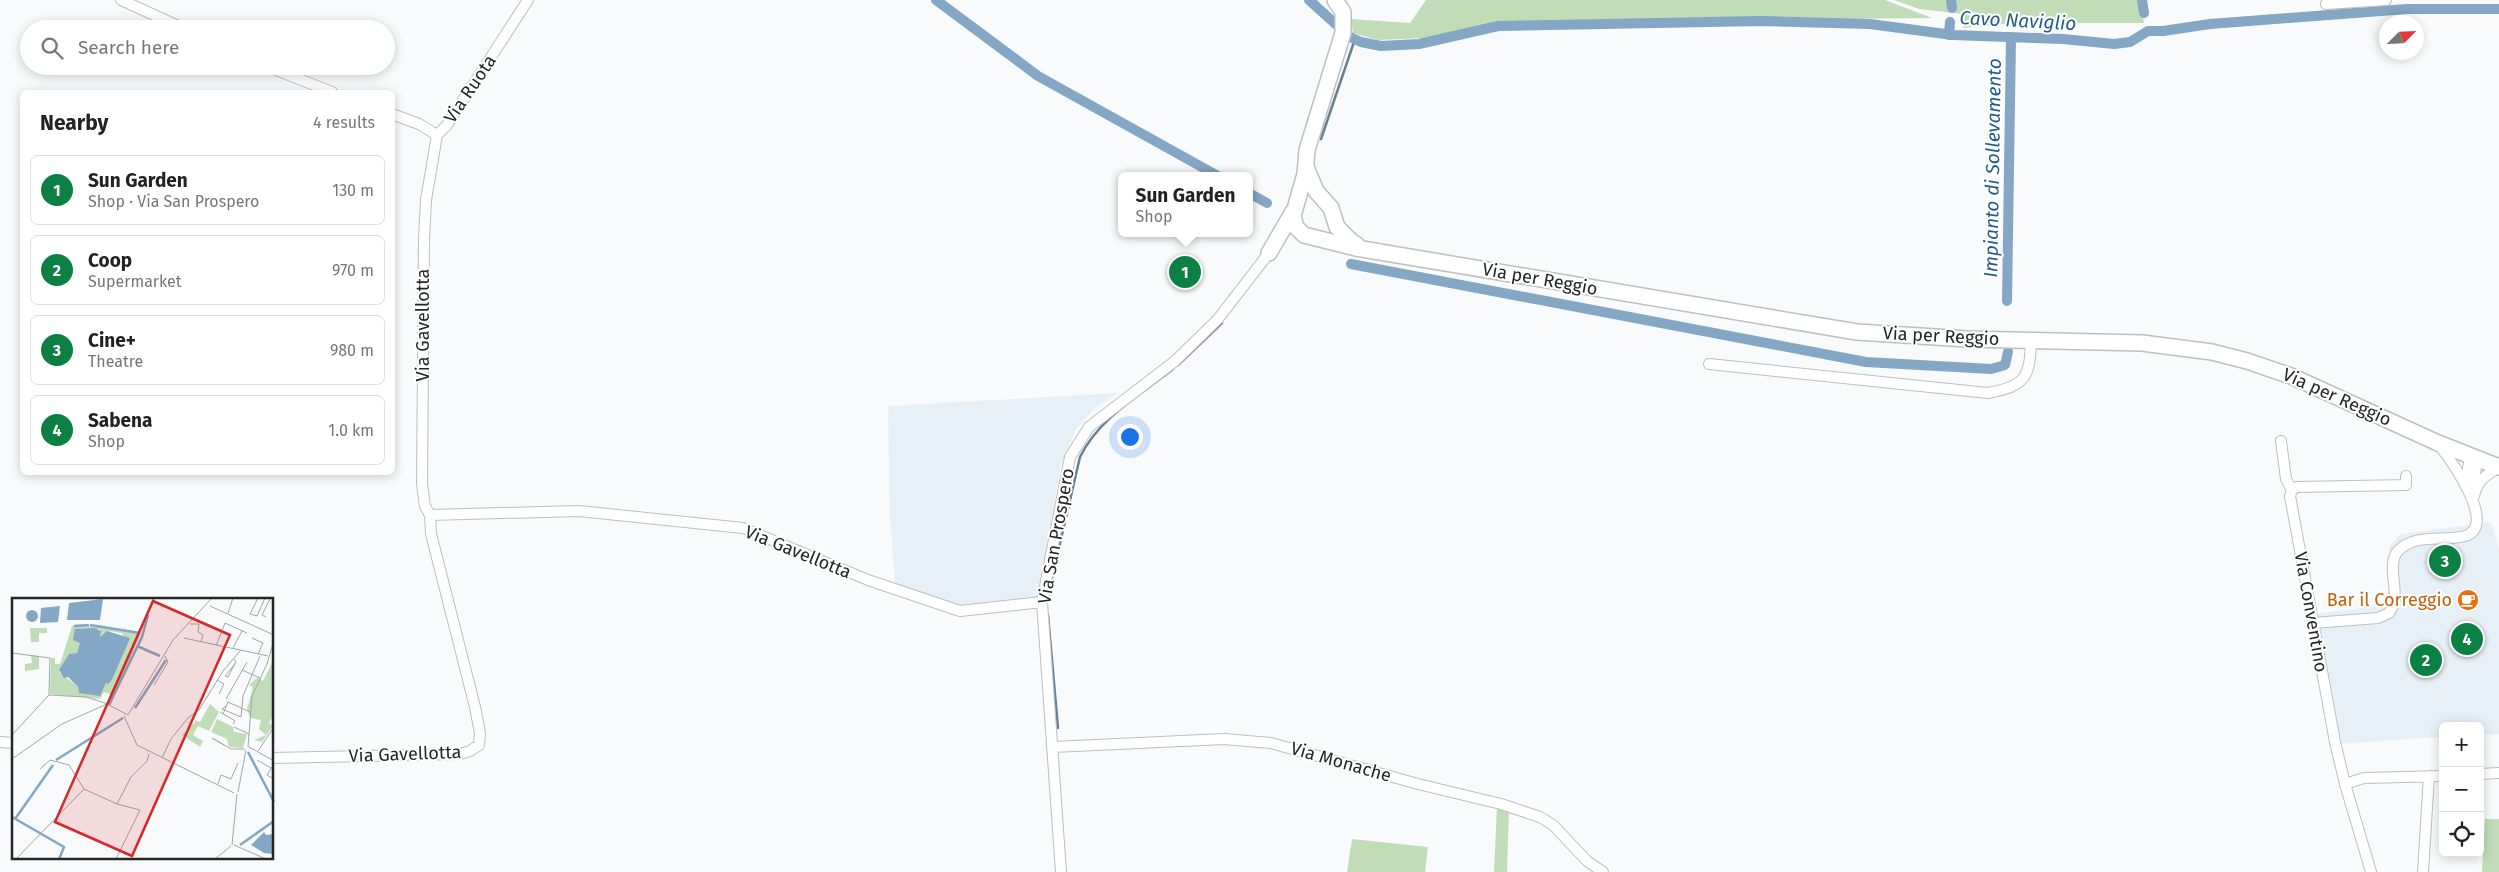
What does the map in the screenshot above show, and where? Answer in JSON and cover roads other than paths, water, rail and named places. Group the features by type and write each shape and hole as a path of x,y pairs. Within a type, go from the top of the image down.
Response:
{"main road":[{"path":"1333,219 1324,233 1309,236 1296,227 1296,207 1307,150 1341,40 1344,17 1337,1"},
{"name":"Via per Reggio","path":"1305,165 1312,185 1331,208 1333,219 1346,238 1366,249"},
{"path":"1296,207 1312,197 1323,200"},
{"name":"Via San Prospero","path":"1269,253 1296,207"},
{"name":"Via per Reggio","path":"1309,236 1366,249 1857,332 1930,338 2157,344 2246,360 2303,381 2438,442 2499,467"},
{"name":"Via San Prospero","path":"1269,253 1285,241 1309,236"}],"street":[{"path":"121,0 165,20"},
{"name":"Via Ruota","path":"395,115 419,124 437,135 447,125 528,0"},
{"path":"2326,4 2386,0"},
{"path":"289,75 327,90"},
{"name":"Via Gavellotta","path":"274,758 460,754 470,751 479,744 480,733 475,707 431,534 430,515 425,506 422,484 424,238 426,200 437,135"},
{"name":"Via San Prospero","path":"1061,872 1042,602 1070,457 1089,427 1175,361 1218,319 1269,253"},
{"path":"1709,364 1988,392 2005,389 2023,378 2030,366 2030,340"},
{"name":"Via Conventino","path":"2281,441 2286,479 2292,490 2290,496 2345,784 2371,872"},
{"path":"2438,442 2472,489"},
{"path":"2313,623 2378,618 2390,613 2394,602 2394,562 2397,551 2410,541 2466,536 2475,530 2478,520 2472,489 2474,457"},
{"path":"2472,489 2484,477 2499,467"},
{"path":"2292,490 2297,487 2406,485 2406,476"},
{"name":"Via Gavellotta","path":"430,515 580,511 743,528 868,580 960,611 1042,602"},
{"name":"Via Monache","path":"1053,747 1224,739 1271,743 1418,784 1501,804 1540,817 1553,825 1587,861 1603,872"},
{"path":"2484,774 2499,774"},
{"path":"2423,872 2429,776"},
{"path":"2345,784 2364,778 2439,776"}],"waterway":[{"path":"936,0 1038,76 1211,172"},
{"name":"Cavo Naviglio","path":"1309,0 1350,37 1361,42 1381,46 1419,44 1498,26 1762,21 1870,24 1953,35 2063,39 2114,44 2130,42 2148,31 2163,31 2210,24 2407,9 2499,9"},
{"path":"1951,0 1952,8"},
{"path":"2142,0 2144,13"},
{"path":"1949,35 1950,22"},
{"name":"Impianto di Sollevamento","path":"2007,301 2011,37"},
{"path":"1321,139 1355,39"},
{"path":"1253,195 1267,203"},
{"path":"1351,264 1866,362 1991,369 2005,365 2008,352"},
{"path":"1178,365 1222,323"},
{"path":"1052,578 1080,457 1088,443 1098,430 1121,408 1173,369"},
{"path":"1048,615 1058,728"}],"place":[{"name":"Sun Garden","path":"1185,272"},
{"name":"Cine+","path":"2445,561"},
{"name":"Bar il Correggio","path":"2468,600"},
{"name":"Sabena","path":"2467,639"},
{"name":"Coop","path":"2426,660"}]}
